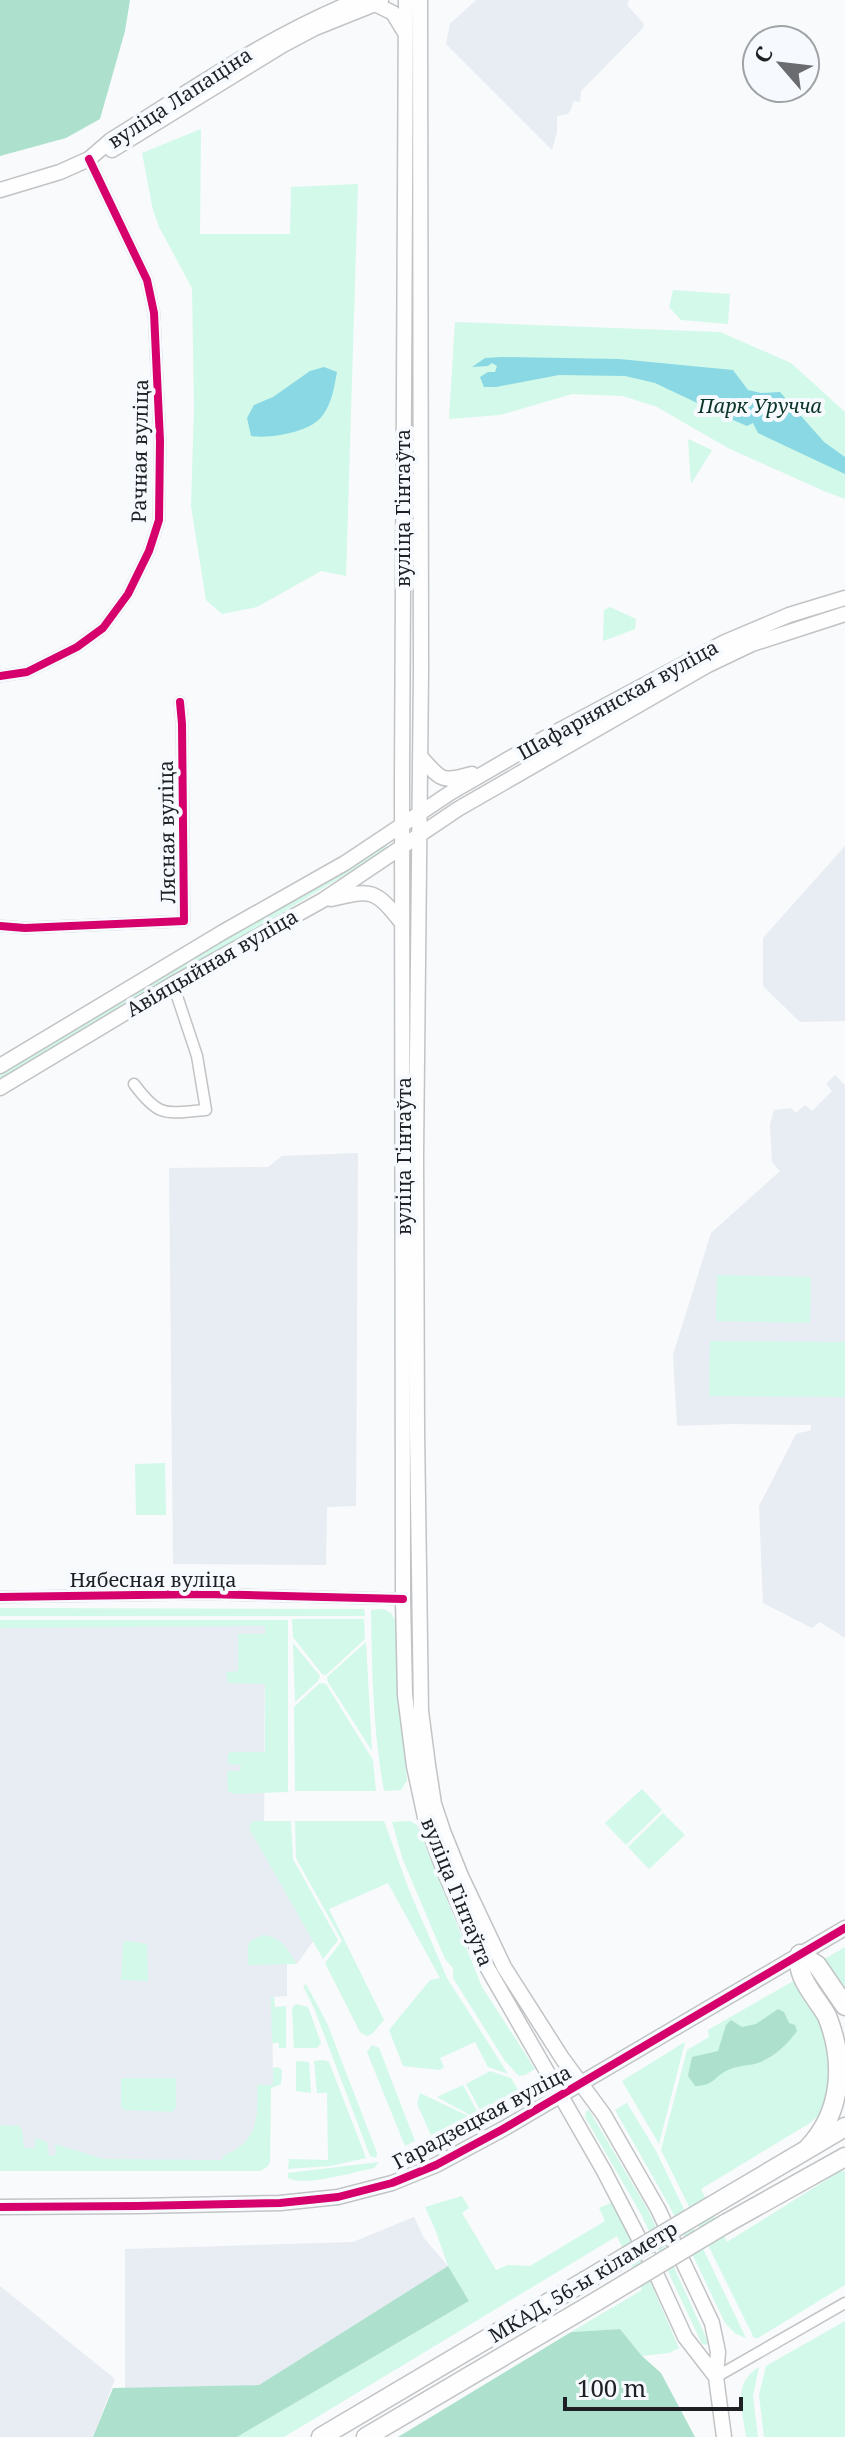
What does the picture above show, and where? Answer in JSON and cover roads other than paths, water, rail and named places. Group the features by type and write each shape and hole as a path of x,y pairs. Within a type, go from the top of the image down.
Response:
{"highway":[{"path":"807,2149 825,2127 836,2105 842,2084 842,2061 834,2029 799,1970 800,1954 817,1965 845,2006"},
{"name":"МКАД, 56-ы кіламетр","path":"321,2437 845,2127"},
{"name":"МКАД, 56-ы кіламетр","path":"366,2437 725,2224 840,2163"}],"main road":[{"name":"вуліца Лапаціна","path":"0,190 60,172 89,159 111,140 272,40 317,16 358,0"},
{"name":"вуліца Гінтаўта","path":"406,0 402,846 403,1599 405,1695 414,1766 426,1822 480,1955 561,2095 648,2256 685,2337 716,2377"},
{"name":"вуліца Гінтаўта","path":"420,0 420,833 416,1156 421,1711 434,1804 461,1876 504,1967 562,2058 604,2115 675,2243 712,2323 718,2352 716,2377 724,2437"},
{"path":"89,159 116,148 283,45 378,2 393,13 406,35"},
{"name":"Шафарнянская вуліца","path":"403,826 450,793 702,653 789,615 845,598"},
{"name":"Шафарнянская вуліца","path":"420,833 727,655 845,614"},
{"path":"420,756 438,775 450,780 492,769"},
{"name":"Авіяцыйная вуліца","path":"0,1066 403,826"},
{"name":"Авіяцыйная вуліца","path":"0,1088 173,984 323,900 420,833"},
{"path":"323,900 366,892 385,901 402,923"},
{"path":"28,1070 43,1053 40,1041"},
{"path":"403,1599 419,1599"},
{"name":"Гарадзецкая вуліца","path":"0,2207 280,2203 338,2197 392,2183 436,2165 561,2095 845,1928"}],"street":[{"name":"Рачная вуліца","path":"0,676 27,672 77,647 103,628 128,594 149,551 159,520 160,441 154,313 147,280 89,159"},
{"name":"Лясная вуліца","path":"1,926 25,928 184,921 180,702"},
{"path":"134,1084 157,1110 168,1113 206,1110 197,1056 173,984"},
{"name":"Нябесная вуліца","path":"0,1597 206,1594 403,1599"},
{"path":"716,2377 845,2303"}],"water":[{"path":"485,358 619,359 733,370 748,390 780,392 824,442 845,457 845,474 758,433 753,423 747,426 724,416 721,409 712,410 655,383 625,376 559,375 484,387 480,377 495,372 497,366 492,363 472,367"},
{"path":"324,367 337,372 329,405 318,421 290,433 251,436 247,418 254,405 273,397 310,371"}],"park label":[{"name":"Парк Уручча","path":"760,406"}]}
